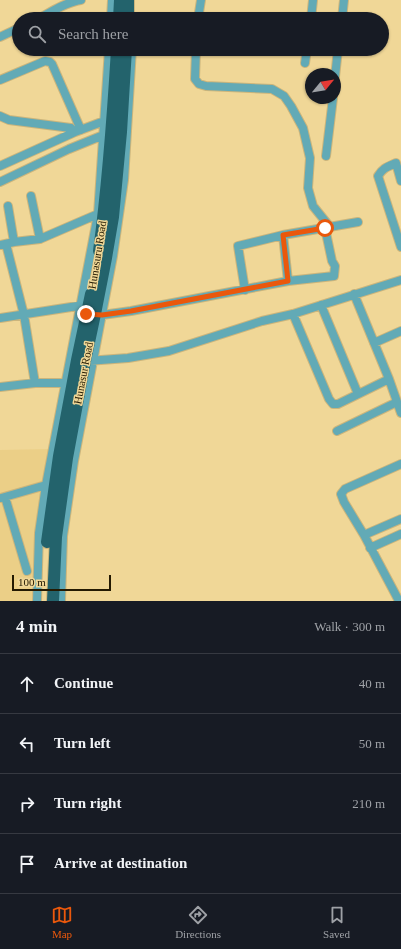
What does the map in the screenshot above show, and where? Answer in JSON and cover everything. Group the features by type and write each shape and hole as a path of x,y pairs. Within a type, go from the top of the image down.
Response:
{"highway":[{"path":"116,0 118,12"},
{"path":"116,0 124,12"},
{"name":"Hunasuru Road","path":"45,601 50,486 59,456 69,382 91,311 112,127 117,56"},
{"name":"Hunasur Road","path":"53,601 56,537 67,458 89,361 91,311 113,217 112,127 125,56"}],"street":[{"path":"51,12 62,6 81,0"},
{"path":"113,12 116,0"},
{"path":"133,12 134,0"},
{"path":"199,12 202,0"},
{"path":"312,12 313,0"},
{"path":"343,12 344,0"},
{"path":"0,37 12,31"},
{"path":"109,56 112,127"},
{"path":"91,311 113,256 124,180 132,56"},
{"path":"0,318 91,311 131,311 288,281 334,276 335,266 332,261 328,227 313,206 308,188 310,158 303,128 291,106 284,96 272,89 199,84 195,79 196,56"},
{"path":"305,63 306,56"},
{"path":"336,68 337,56"},
{"path":"0,80 45,61 50,62 78,131"},
{"path":"326,156 332,104"},
{"path":"0,116 9,120 71,128 78,131"},
{"path":"0,166 78,131 112,127"},
{"path":"0,182 112,127"},
{"path":"401,181 400,169 396,163 386,167 378,176 401,247"},
{"path":"31,196 40,239"},
{"path":"8,206 7,244 24,315 35,383"},
{"path":"7,244 40,239 101,215"},
{"path":"245,290 238,246 283,235 358,222"},
{"path":"283,235 288,281"},
{"path":"61,601 63,536 89,361 128,358 169,351 262,321 293,314 401,280"},
{"path":"354,294 389,379 401,413"},
{"path":"321,305 358,394"},
{"path":"293,314 333,404 338,404 389,379"},
{"path":"374,343 401,330"},
{"path":"0,387 35,383 69,382"},
{"path":"337,431 397,402"},
{"path":"399,601 341,494 345,489 401,464"},
{"path":"27,571 3,497 50,486 39,533 37,601"},
{"path":"364,535 401,519"},
{"path":"370,548 401,534"}],"shaded area":[{"path":"50,449 40,511 32,601 0,601 0,450"}],"route":[{"path":"86,314 102,315 131,311 288,281 283,235 325,228"}]}
